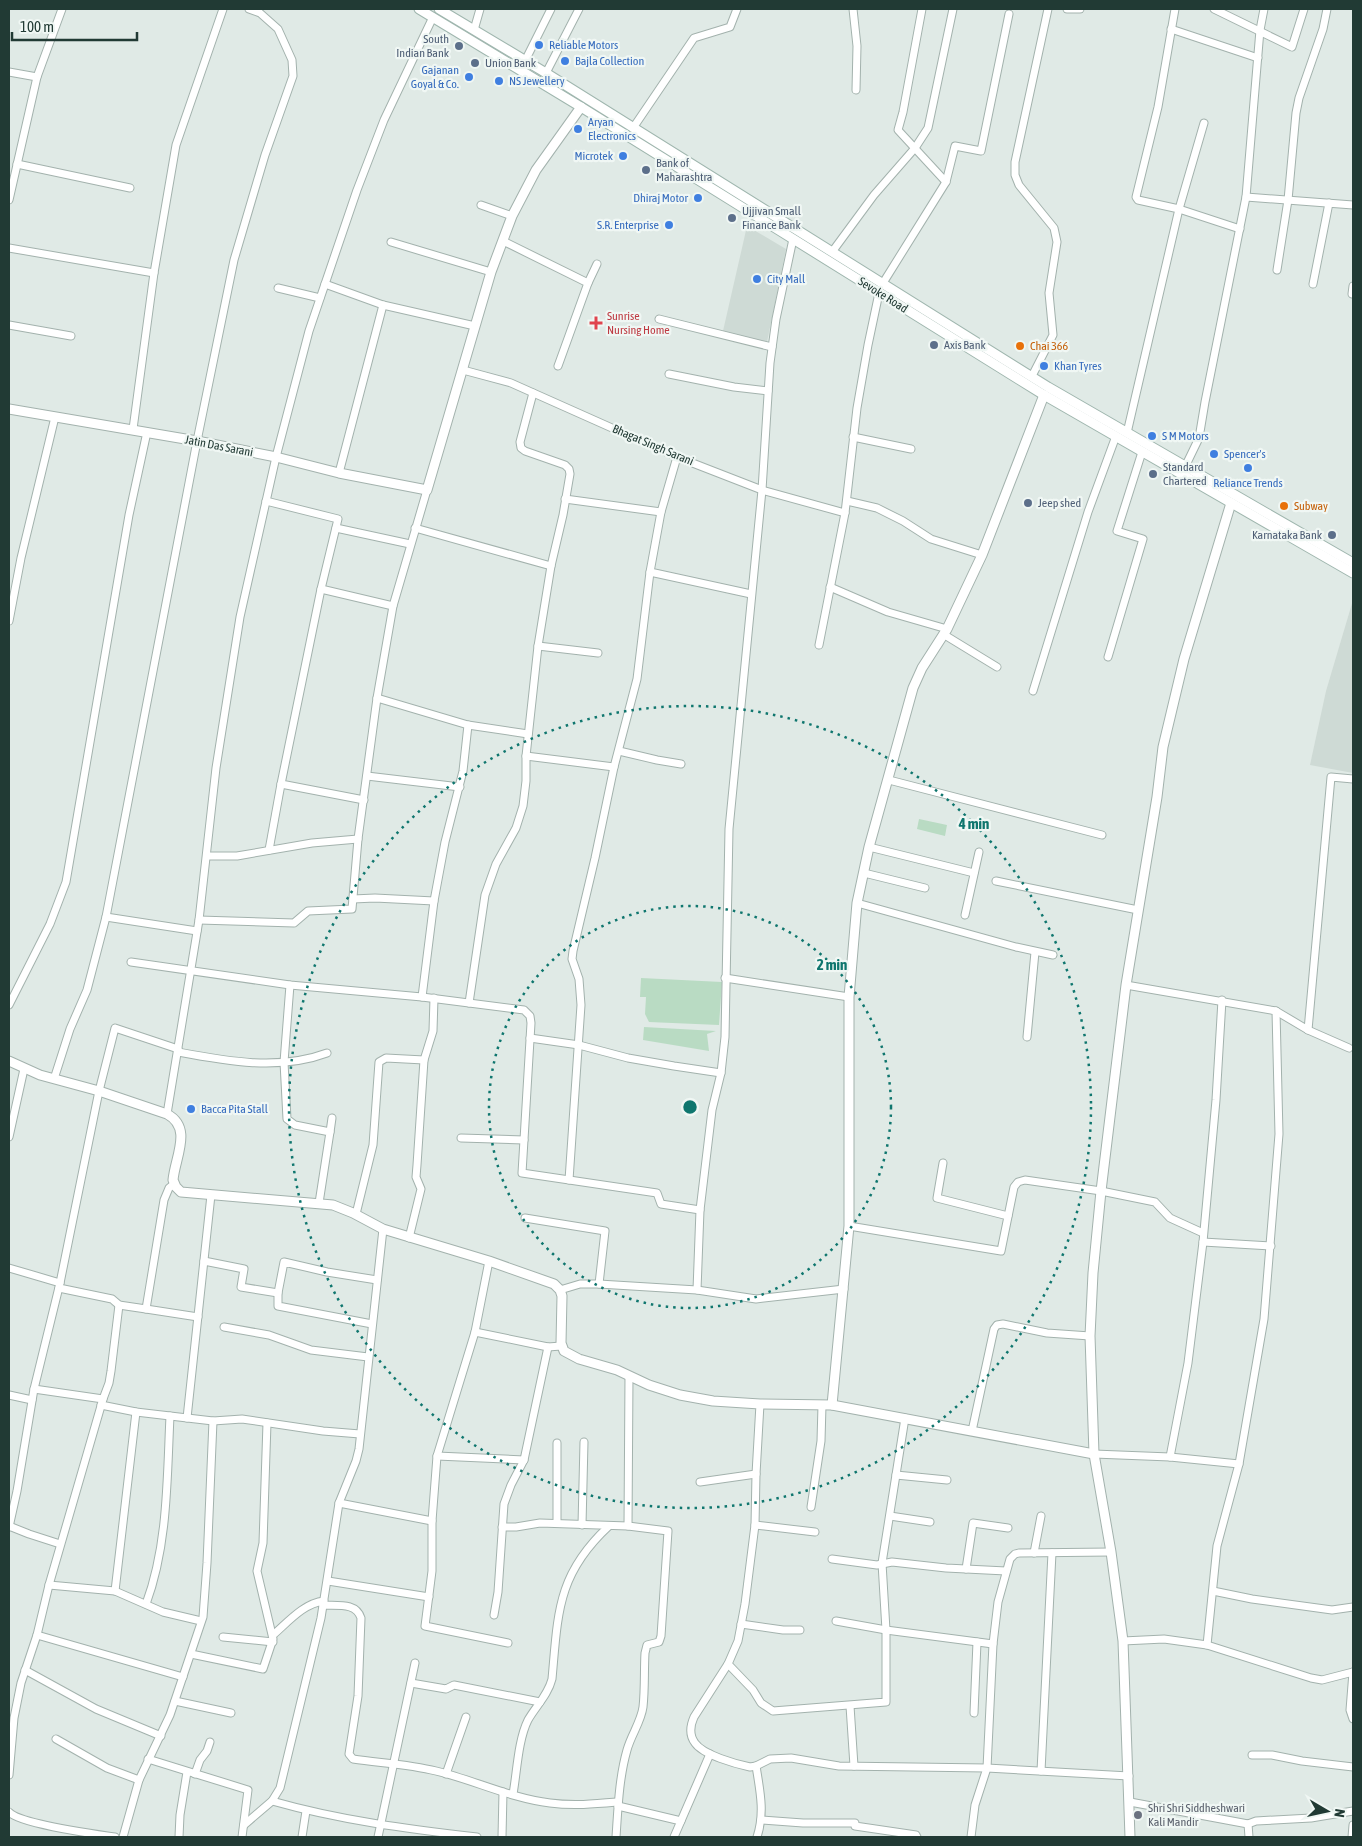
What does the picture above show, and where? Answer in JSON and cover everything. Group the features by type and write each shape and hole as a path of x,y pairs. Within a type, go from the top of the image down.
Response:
{"street":[{"path":"9,200 37,78 62,9"},
{"path":"134,430 154,273 176,145 223,9"},
{"path":"54,1079 70,1029 87,990 106,917 197,441 234,260 265,155 293,72 292,60 278,29 260,13 249,9"},
{"name":"Sevoke Road","path":"419,9 436,11 474,30 546,73 584,103 633,128 1032,376 1046,391 1127,433 1235,494 1251,509 1353,573"},
{"path":"474,30 480,9"},
{"path":"525,61 550,9"},
{"path":"546,73 579,9"},
{"path":"633,128 694,38 730,27 737,9"},
{"path":"852,9 858,46 856,90"},
{"path":"922,9 898,130 946,182"},
{"path":"832,252 874,196 915,148 931,120 953,9"},
{"path":"1032,376 1053,335 1049,294 1057,242 1054,228 1019,185 1015,162 1048,9"},
{"path":"1067,9 1080,9"},
{"path":"1175,9 1158,107 1136,197 1138,200 1179,210 1240,229"},
{"path":"1186,467 1202,427 1205,402 1246,197 1260,30 1264,9"},
{"path":"1217,10 1292,46 1304,9"},
{"path":"1277,270 1288,200 1296,113 1299,98 1323,28 1327,9"},
{"path":"167,1114 199,920 216,768 240,617 276,457 309,331 324,284 384,120 436,11"},
{"name":"Sevoke Road","path":"436,11 584,103 793,240 1046,391 1142,452 1231,504 1251,509 1353,563"},
{"path":"819,645 847,501 853,437 868,345 879,293 946,182 955,146 982,151 1009,14"},
{"path":"1171,29 1258,58"},
{"path":"9,72 37,78"},
{"path":"199,920 294,923 308,911 352,909 358,839 377,698 393,606 410,544 491,272 512,216 536,170 584,103"},
{"path":"1127,433 1179,210 1204,123"},
{"path":"17,164 130,188"},
{"path":"1246,197 1353,205"},
{"path":"1313,284 1329,203"},
{"path":"481,205 512,216"},
{"path":"697,1290 700,1210 712,1110 721,1073 726,1008 729,829 762,490 772,347 793,240 798,230"},
{"path":"503,241 588,283"},
{"path":"391,242 491,272"},
{"path":"9,248 154,273"},
{"path":"558,366 588,283 597,264"},
{"path":"324,284 383,305 475,326"},
{"path":"278,288 320,298"},
{"path":"339,473 383,305"},
{"path":"659,319 772,347"},
{"path":"9,325 71,336"},
{"name":"Bhagat Singh Sarani","path":"463,370 511,383 677,456 762,490 845,512"},
{"path":"669,374 734,387 768,390"},
{"path":"832,1405 849,1226 849,997 857,903 869,847 913,688 922,668 945,632 982,555 1046,391"},
{"path":"469,1003 485,896 492,874 520,818 526,788 526,756 538,646 551,566 560,533 570,474 567,467 525,451 520,445 533,394"},
{"name":"Jatin Das Sarani","path":"9,409 197,441 276,457 339,473 427,490"},
{"path":"9,621 21,558 55,417"},
{"path":"9,1005 50,924 66,882 129,515 147,432"},
{"path":"1033,691 1088,512 1116,436"},
{"path":"853,437 910,449"},
{"path":"1108,657 1143,539 1117,531 1142,452"},
{"path":"569,1180 579,1045 580,989 577,970 572,959 573,951 639,667 650,572 661,512 677,456"},
{"path":"1130,1837 1122,1641 1111,1552 1094,1454 1090,1336 1094,1272 1101,1191 1126,985 1157,797 1163,748 1172,703 1235,494"},
{"path":"565,498 661,512"},
{"path":"266,501 338,519 321,589 269,850"},
{"path":"847,501 877,508 903,521 931,539 982,555"},
{"path":"336,528 410,544"},
{"path":"415,528 551,566"},
{"path":"650,572 751,594"},
{"path":"830,587 888,612 945,632 997,667"},
{"path":"321,589 393,606"},
{"path":"538,646 598,653"},
{"path":"377,698 468,725 528,734"},
{"path":"422,997 434,901 446,842 460,788 468,725"},
{"path":"618,751 681,764"},
{"path":"526,756 614,768"},
{"path":"367,776 460,788"},
{"path":"1308,1030 1331,777 1353,779"},
{"path":"889,780 1102,834"},
{"path":"281,784 364,800"},
{"path":"207,856 237,856 312,843 358,839"},
{"path":"869,847 974,873"},
{"path":"965,915 979,852"},
{"path":"864,873 925,888"},
{"path":"996,881 1138,910"},
{"path":"353,899 375,898 434,901"},
{"path":"857,903 1052,955"},
{"path":"106,917 197,931"},
{"path":"1027,1037 1035,952"},
{"path":"131,962 290,986 434,998 526,1011 531,1019 522,1174 657,1193 661,1204 700,1210"},
{"path":"726,978 849,997"},
{"path":"1126,985 1222,1000 1276,1011 1308,1030 1349,1048"},
{"path":"290,986 284,1062 287,1119 294,1125 330,1132"},
{"path":"409,1238 421,1189 416,1176 424,1060 433,1031 434,998"},
{"path":"1170,1457 1188,1363 1203,1242 1216,1100 1222,1000"},
{"path":"1207,1645 1217,1546 1239,1464 1264,1319 1280,1134 1276,1011"},
{"path":"60,1544 9,1526 34,1389 60,1285 99,1091 115,1028 178,1050 233,1061 284,1062 307,1059 327,1053"},
{"path":"530,1038 579,1045 628,1058 721,1073"},
{"path":"356,1214 373,1145 380,1062 386,1058 424,1060"},
{"path":"9,1061 24,1069 99,1091 167,1114 177,1122 181,1129 173,1177 174,1184 181,1192 333,1205 356,1214 383,1229 489,1261 554,1284 560,1290 562,1296 561,1346 564,1351 570,1355 617,1370 649,1385 713,1401 832,1405 1094,1454 1170,1457 1239,1464"},
{"path":"9,1137 24,1069"},
{"path":"319,1203 332,1118"},
{"path":"461,1138 524,1140"},
{"path":"943,1163 938,1198 1008,1216"},
{"path":"849,1226 1001,1251 1014,1187 1021,1180 1101,1191 1155,1202 1170,1218 1203,1233"},
{"path":"146,1309 164,1200 168,1188 174,1184"},
{"path":"187,1418 211,1195"},
{"path":"525,1218 605,1231 599,1284"},
{"path":"244,1825 272,1801 280,1788 324,1603 339,1503 356,1461 383,1229"},
{"path":"1203,1242 1271,1246"},
{"path":"204,1261 244,1269 241,1287 278,1293"},
{"path":"489,1261 475,1332 437,1456 432,1521 432,1571 425,1626 508,1643"},
{"path":"372,1324 278,1306 278,1293 284,1262 327,1272 376,1280"},
{"path":"9,1268 60,1285 112,1299 119,1305 198,1317"},
{"path":"560,1290 580,1284 599,1284 697,1290 756,1299 844,1289"},
{"path":"9,1775 14,1718 25,1670 60,1544 109,1383 119,1305"},
{"path":"972,1431 996,1327 1002,1324 1047,1333 1090,1336"},
{"path":"224,1327 269,1336 311,1350 368,1356"},
{"path":"475,1332 548,1346 561,1346"},
{"path":"494,1615 498,1592 506,1497 524,1460 548,1346"},
{"path":"628,1526 629,1376"},
{"path":"34,1389 102,1402 136,1412 213,1421 242,1419 322,1431 360,1434"},
{"path":"9,1395 32,1400"},
{"path":"760,1404 755,1525 738,1641 728,1664 694,1717 691,1725 691,1734 696,1744 710,1754 742,1766 756,1766 770,1759 780,1758 854,1766 987,1768 1129,1776"},
{"path":"811,1507 821,1441 822,1405"},
{"path":"115,1591 136,1412"},
{"path":"146,1604 155,1573 164,1522 170,1416"},
{"path":"728,1664 753,1690 762,1704 773,1711 886,1702 886,1630 882,1564 905,1418"},
{"path":"123,1837 139,1780 175,1701 202,1621 207,1563 213,1421"},
{"path":"267,1423 263,1543 257,1571 273,1638"},
{"path":"582,1525 584,1442"},
{"path":"557,1443 557,1523"},
{"path":"437,1456 524,1460"},
{"path":"700,1482 756,1474"},
{"path":"896,1475 947,1480"},
{"path":"339,1503 432,1521"},
{"path":"890,1516 930,1522"},
{"path":"1034,1553 1041,1516"},
{"path":"502,1527 557,1523 628,1526 668,1531 661,1636 659,1642 647,1645 645,1653 643,1706 623,1764 616,1837"},
{"path":"966,1569 972,1523 1008,1528"},
{"path":"755,1525 815,1532"},
{"path":"513,1794 523,1733 528,1721 550,1687 552,1679 558,1612 563,1593 582,1556 593,1541 609,1526"},
{"path":"971,1837 974,1805 987,1768 993,1644 998,1602 1010,1559 1015,1554 1111,1552"},
{"path":"1041,1771 1052,1553"},
{"path":"832,1558 878,1565 892,1562 1006,1572"},
{"path":"328,1581 429,1597"},
{"path":"49,1585 115,1591 163,1612 202,1621"},
{"path":"1213,1591 1252,1599 1332,1610 1353,1607"},
{"path":"191,1654 263,1669 273,1638 306,1607 313,1603 352,1607 357,1610 361,1618 358,1696 350,1757 353,1759 419,1767 503,1792 550,1803 581,1805 618,1804 681,1821"},
{"path":"836,1620 886,1630 993,1644"},
{"path":"741,1624 783,1630 800,1630"},
{"path":"36,1634 183,1677"},
{"path":"223,1637 273,1638"},
{"path":"1122,1641 1164,1639 1207,1645 1322,1680 1353,1672 1350,1710 1353,1719"},
{"path":"974,1713 977,1642"},
{"path":"378,1837 415,1663"},
{"path":"25,1670 96,1709 160,1736"},
{"path":"411,1683 446,1689 454,1685 540,1702"},
{"path":"175,1701 230,1713"},
{"path":"850,1706 854,1766"},
{"path":"446,1774 466,1717"},
{"path":"56,1739 107,1768 139,1780"},
{"path":"179,1837 180,1815 191,1773 207,1751 210,1742"},
{"path":"674,1837 710,1754"},
{"path":"1252,1755 1272,1755 1302,1761 1353,1767"},
{"path":"148,1759 248,1790 242,1837"},
{"path":"756,1766 762,1820 756,1837"},
{"path":"502,1837 503,1792"},
{"path":"272,1801 306,1811 380,1826 477,1837"},
{"path":"1130,1802 1248,1824 1256,1821 1311,1818 1353,1811"},
{"path":"302,1837 306,1811"},
{"path":"9,1812 16,1817 60,1828 115,1837"},
{"path":"762,1820 803,1823 855,1823 855,1826 917,1837"},
{"path":"1248,1824 1249,1837"},
{"path":"1352,1837 1353,1825"},
{"path":"57,1837 60,1828"}],"shaded area":[{"path":"747,226 786,249 767,342 723,331"},
{"path":"1353,600 1353,773 1310,765 1326,691"}],"green space":[{"path":"919,819 947,825 945,836 917,829"},
{"path":"641,978 722,982 719,1025 649,1022 645,1014 646,997 640,997"},
{"path":"644,1027 716,1031 707,1034 709,1051 643,1040"}],"place":[{"name":"Reliable Motors","path":"539,45"},
{"name":"South Indian Bank","path":"459,46"},
{"name":"Bajla Collection","path":"565,61"},
{"name":"Union Bank","path":"475,63"},
{"name":"Gajanan Goyal & Co.","path":"469,77"},
{"name":"NS Jewellery","path":"499,81"},
{"name":"Aryan Electronics","path":"578,129"},
{"name":"Microtek","path":"623,156"},
{"name":"Bank of Maharashtra","path":"646,170"},
{"name":"Dhiraj Motor","path":"698,198"},
{"name":"Ujjivan Small Finance Bank","path":"732,218"},
{"name":"S.R. Enterprise","path":"669,225"},
{"name":"City Mall","path":"757,279"},
{"name":"Sunrise Nursing Home","path":"596,323"},
{"name":"Axis Bank","path":"934,345"},
{"name":"Chai 366","path":"1020,346"},
{"name":"Khan Tyres","path":"1044,366"},
{"name":"S M Motors","path":"1152,436"},
{"name":"Spencer's","path":"1214,454"},
{"name":"Reliance Trends","path":"1248,468"},
{"name":"Standard Chartered","path":"1153,474"},
{"name":"Jeep shed","path":"1028,503"},
{"name":"Subway","path":"1284,506"},
{"name":"Karnataka Bank","path":"1332,535"},
{"name":"Bacca Pita Stall","path":"191,1109"},
{"name":"Shri Shri Siddheshwari Kali Mandir","path":"1138,1815"}]}
